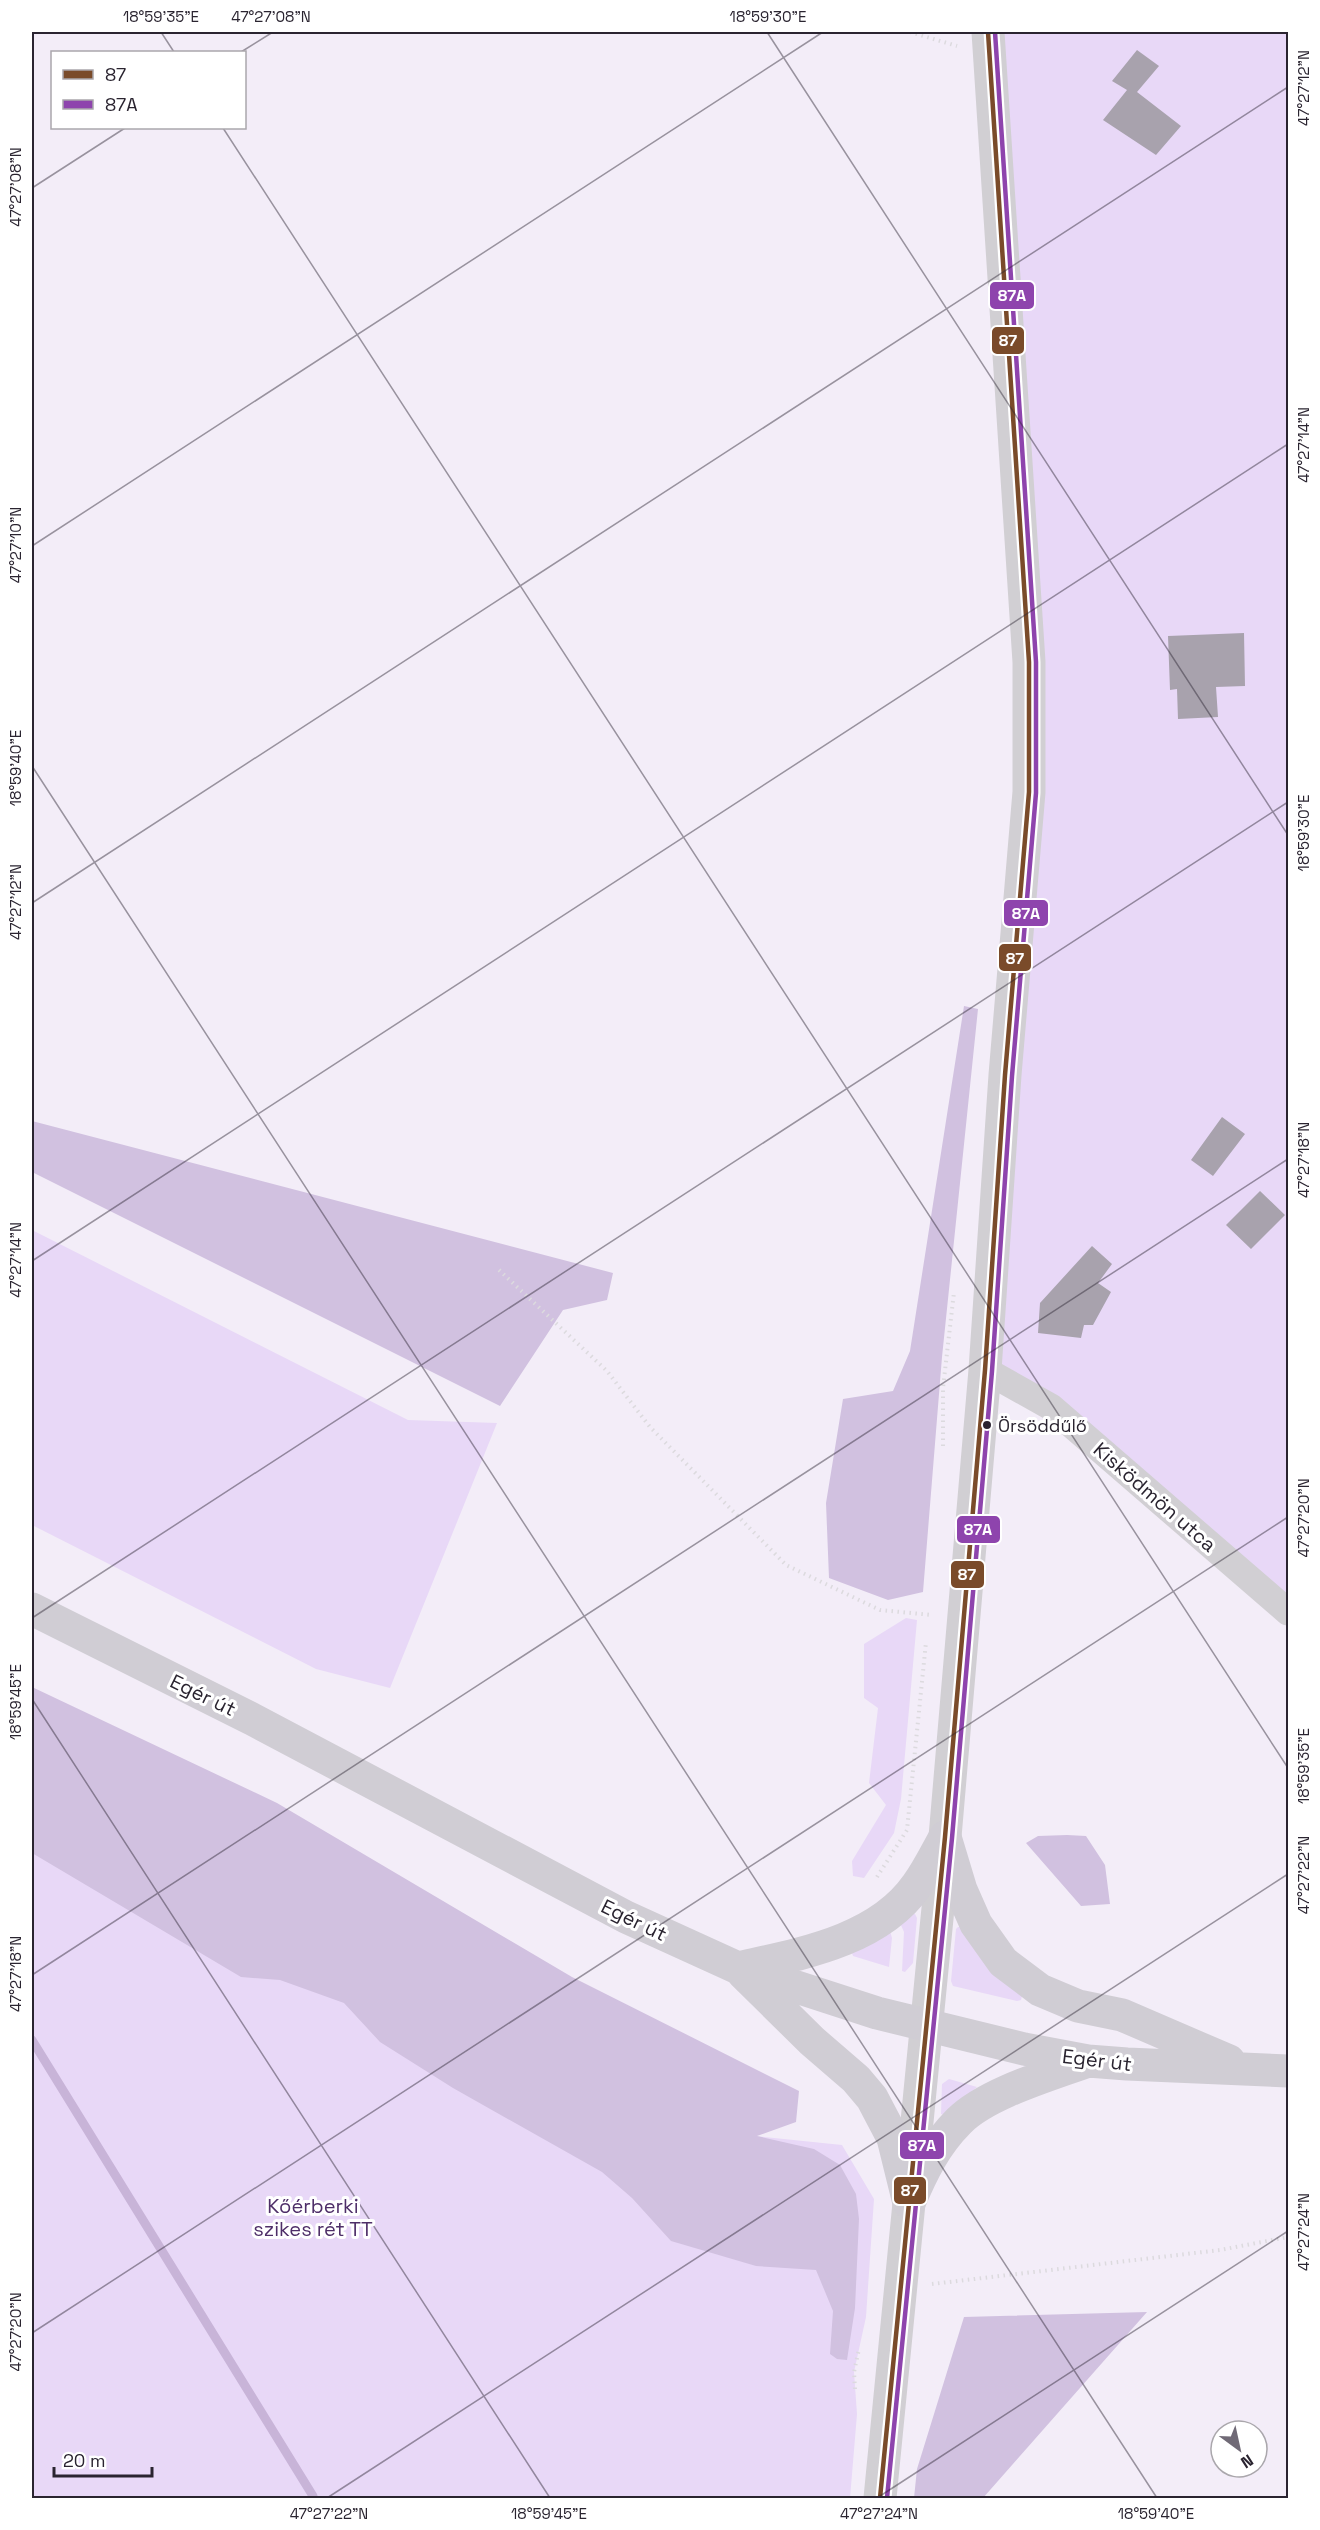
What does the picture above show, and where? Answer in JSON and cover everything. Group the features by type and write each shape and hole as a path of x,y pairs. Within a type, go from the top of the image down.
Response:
{"main road":[{"name":"Egér út","path":"32,1609 262,1724 626,1917 738,1968 877,2013 1024,2049 1088,2061 1288,2072"},
{"path":"738,1968 823,1946 852,1935 887,1916 917,1886 945,1837"},
{"path":"945,1837 961,1890 976,1924 1003,1962 1040,1990 1078,2006 1122,2015 1248,2069"},
{"path":"738,1968 812,2041 856,2079 872,2098 893,2138 909,2203"},
{"path":"909,2203 922,2170 934,2151 960,2120 981,2105 1015,2088 1088,2061"}],"street":[{"path":"880,2499 945,1837 985,1370 1005,1075 1029,792 1029,662 969,39"},
{"name":"Kisködmön utca","path":"985,1370 1051,1407 1288,1612"}],"path":[{"path":"910,32 969,39"},
{"path":"499,1270 606,1371 650,1427 786,1565 880,1610 964,1617"},
{"path":"943,1451 943,1388 956,1283"},
{"path":"927,1626 930,1604"},
{"path":"887,1916 873,1897 872,1888 907,1830 926,1638"},
{"path":"901,2287 1220,2250 1288,2237"}],"green space":[{"path":"990,32 1288,32 1288,1612 985,1370 1029,792"},
{"path":"32,1230 408,1420 497,1423 390,1688 316,1669 32,1525"},
{"path":"906,1618 917,1620 901,1799 894,1833 864,1878 853,1876 852,1861 886,1805 869,1783 878,1708 864,1698 864,1644"},
{"name":"Kőérberki szikes rét TT","path":"32,1750 755,2136 842,2145 874,2199 866,2317 854,2372 857,2414 850,2498 32,2498"},
{"path":"910,1914 915,1914 917,1918 913,1963 905,1972 902,1971 904,1932 900,1923"},
{"path":"958,1927 962,1927 1022,1996 1021,2000 953,1986 951,1981"},
{"path":"890,1931 892,1938 889,1967 853,1956 852,1953"},
{"path":"949,2079 977,2087 944,2115 941,2114 942,2084"}],"shaded area":[{"path":"964,1006 978,1009 942,1357 923,1592 888,1600 829,1578 826,1503 843,1399 893,1391 910,1351"},
{"path":"32,1121 613,1273 607,1300 563,1310 500,1406 32,1172"},
{"path":"32,1687 277,1803 572,1977 799,2091 796,2122 757,2136 814,2149 840,2165 856,2194 859,2219 855,2308 847,2360 837,2359 830,2354 833,2311 816,2270 756,2266 671,2241 632,2198 602,2172 453,2088 380,2042 344,2003 280,1980 241,1977 32,1853"},
{"path":"1038,1836 1086,1836 1105,1865 1110,1904 1081,1906 1026,1843"},
{"path":"1147,2312 983,2498 914,2498 917,2469 964,2317"}],"building":[{"path":"1137,50 1159,66 1137,92 1181,126 1156,155 1103,120 1127,90 1112,81"},
{"path":"1244,633 1245,686 1216,687 1218,717 1178,719 1177,689 1170,690 1168,636"},
{"path":"1222,1117 1245,1134 1213,1176 1191,1160"},
{"path":"1260,1191 1285,1215 1251,1249 1226,1225"},
{"path":"1092,1246 1112,1264 1098,1283 1111,1292 1093,1325 1084,1325 1081,1338 1038,1333 1040,1303"}],"waterway":[{"path":"32,2040 313,2496"}],"transit line":[{"name":"87","path":"880,2498 945,1837 985,1370 1005,1075 1029,792 1029,662 988,32"},
{"name":"87A","path":"887,2498 952,1838 992,1371 1012,1076 1036,793 1036,662 995,32"}],"place":[{"name":"Örsöddűlő","path":"987,1425"}]}
